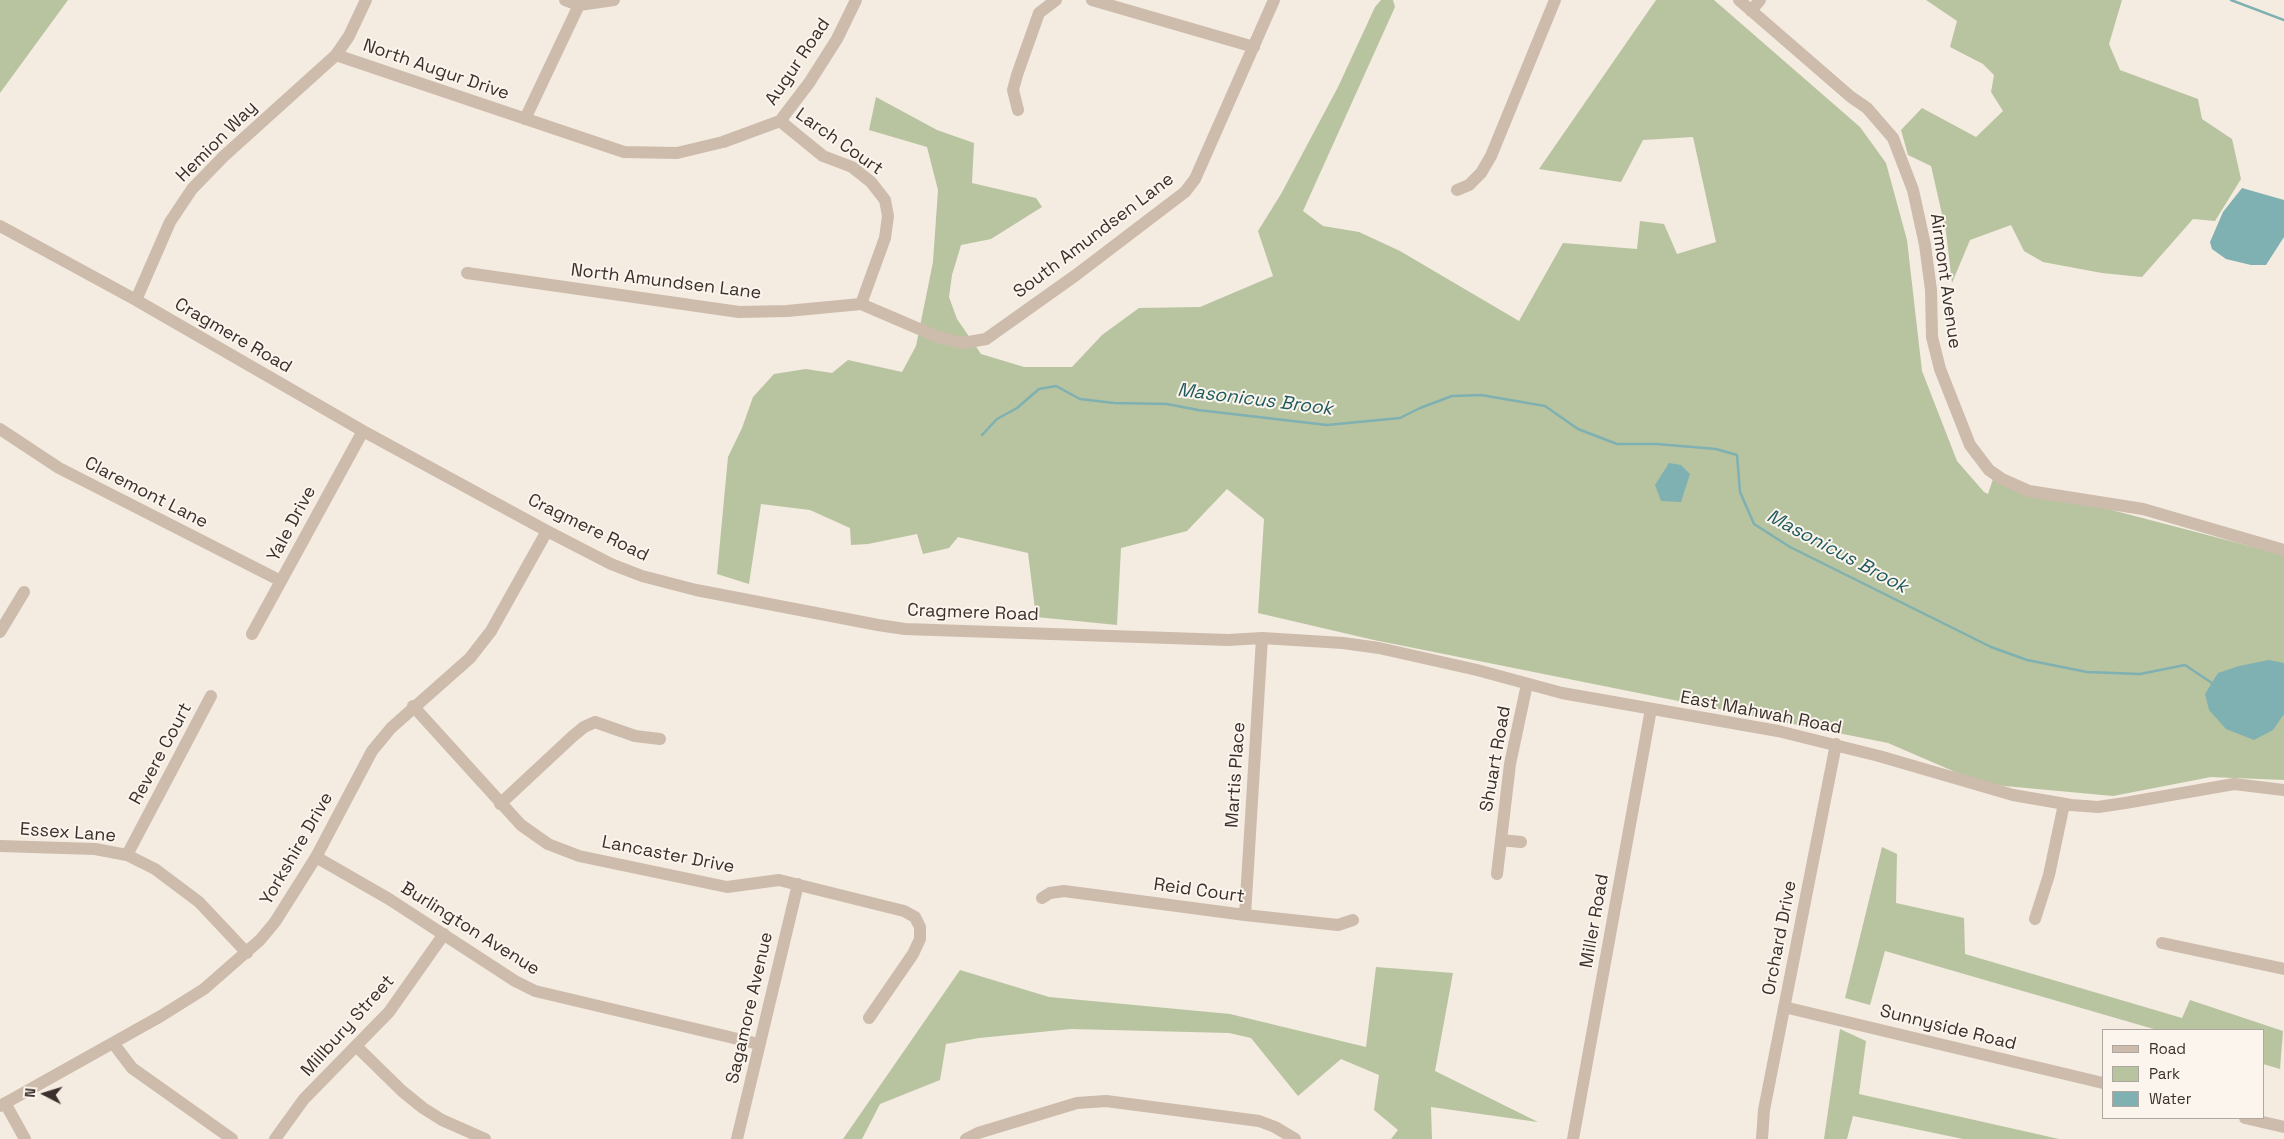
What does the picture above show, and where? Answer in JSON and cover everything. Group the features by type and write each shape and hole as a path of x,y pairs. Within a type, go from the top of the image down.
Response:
{"street":[{"name":"Hemion Way","path":"136,300 170,222 192,189 224,156 336,55 349,36 366,0"},
{"path":"565,0 579,5 614,0"},
{"name":"Augur Road","path":"525,119 624,152 676,153 723,142 780,121 809,83 833,46 856,0"},
{"path":"1018,110 1013,90 1017,75 1039,13 1056,0"},
{"path":"1092,0 1254,47"},
{"name":"South Amundsen Lane","path":"861,304 938,337 962,343 986,338 1076,275 1184,192 1195,180 1274,0"},
{"path":"1457,190 1469,185 1481,173 1491,156 1555,0"},
{"name":"Airmont Avenue","path":"1739,0 1851,97 1868,108 1893,138 1914,190 1925,245 1931,290 1932,337 1940,369 1970,445 1990,470 2002,479 2029,491 2143,509 2284,550"},
{"path":"1751,10 1760,0"},
{"path":"525,119 579,5"},
{"name":"North Augur Drive","path":"336,55 525,119"},
{"name":"Larch Court","path":"780,121 823,156 852,167 871,182 885,200 888,216 885,238 861,304"},
{"name":"Cragmere Road","path":"0,226 136,300 363,431 480,492 547,531 612,564 642,576 696,590 878,626 905,629 1228,640"},
{"name":"North Amundsen Lane","path":"467,273 739,312 787,311 861,304"},
{"name":"Claremont Lane","path":"0,428 59,468 281,581"},
{"name":"Yale Drive","path":"252,634 363,431"},
{"name":"Yorkshire Drive","path":"2,1105 113,1043 204,989 247,953 275,922 316,857 372,751 391,728 470,658 486,638 547,531"},
{"path":"0,632 24,592"},
{"name":"East Mahwah Road","path":"1228,640 1262,638 1343,643 1379,648 1477,670 1562,693 1778,731 1836,744 2013,795 2064,804 2098,807 2234,784 2284,790"},
{"name":"Martis Place","path":"1245,916 1262,638"},
{"name":"Shuart Road","path":"1497,874 1510,764 1527,684"},
{"name":"Revere Court","path":"127,855 211,696"},
{"name":"Lancaster Drive","path":"414,706 500,804 521,825 548,844 579,856 727,888 779,880 904,910 915,917 920,927 920,939 869,1018"},
{"name":"Miller Road","path":"1573,1139 1651,709"},
{"path":"500,804 573,736 584,727 595,722 635,736 660,739"},
{"name":"Orchard Drive","path":"1762,1139 1764,1110 1836,744"},
{"path":"2035,919 2049,875 2064,804"},
{"name":"Shuart Road","path":"1501,840 1522,842"},
{"name":"Essex Lane","path":"0,846 94,849 127,855 154,869 199,902 247,953"},
{"name":"Burlington Avenue","path":"316,857 389,898 515,981 534,991 759,1044"},
{"name":"Sagamore Avenue","path":"737,1139 798,884"},
{"name":"Reid Court","path":"1042,898 1050,893 1064,890 1245,916 1338,925 1353,920"},
{"name":"Millbury Street","path":"275,1139 304,1100 389,1012 444,934"},
{"path":"2162,943 2284,969"},
{"name":"Sunnyside Road","path":"1784,1006 2102,1083"},
{"path":"113,1043 132,1068 232,1139"},
{"path":"356,1046 402,1091 423,1108 442,1120 486,1139"},
{"path":"966,1139 978,1133 1068,1106 1098,1101 1259,1122 1275,1127 1295,1139"},
{"path":"2,1105 25,1139"},
{"path":"2249,1119 2284,1127"}],"green space":[{"path":"0,0 68,0 0,93"},
{"path":"1381,0 1393,0 1395,7 1303,211 1323,226 1359,232 1400,251 1519,321 1563,243 1637,249 1640,221 1664,224 1677,254 1716,242 1693,137 1643,140 1621,182 1539,169 1656,0 1714,0 1860,127 1886,163 1907,240 1922,371 1957,461 1984,492 1988,494 1993,479 2284,555 2284,780 2211,777 2113,796 1983,784 1888,743 1374,640 1258,613 1264,519 1227,489 1187,531 1121,548 1117,625 1036,617 1028,553 958,537 949,548 923,554 917,534 868,544 851,545 850,528 810,510 761,504 749,584 717,574 728,457 742,428 753,397 774,374 806,369 832,373 848,360 902,372 916,346 933,262 938,190 927,147 869,130 876,97 937,130 974,143 972,183 1036,198 1042,207 991,239 961,245 952,275 949,297 957,319 981,354 1024,367 1072,367 1102,335 1139,308 1200,307 1273,276 1258,231 1281,194 1338,87 1375,7"},
{"path":"1926,0 2122,0 2109,44 2120,70 2198,99 2202,119 2232,139 2241,179 2215,221 2193,219 2142,277 2102,273 2043,262 2024,251 2011,225 1970,240 1952,283 1946,232 1931,166 1908,155 1901,130 1922,108 1976,137 2003,111 1991,92 1994,75 1983,64 1950,47 1957,21"},
{"path":"1882,847 1897,854 1896,903 1964,918 1965,954 2182,1018 2190,1000 2283,1031 2280,1069 2264,1064 2264,1029 2154,1029 1885,951 1870,1005 1845,998"},
{"path":"1376,967 1453,973 1435,1071 1538,1122 1431,1107 1432,1139 1391,1139 1398,1130 1374,1110 1379,1075 1341,1059 1298,1096 1251,1038 1229,1033 1071,1029 979,1038 946,1044 940,1080 880,1104 862,1139 843,1139 960,970 1049,997 1230,1014 1366,1047"},
{"path":"1840,1029 1866,1041 1859,1094 2059,1139 1963,1139 1853,1116 1847,1139 1824,1139"}],"water":[{"path":"2242,188 2284,200 2284,237 2266,265 2251,265 2226,259 2212,249 2210,242 2223,212"},
{"path":"1669,463 1681,465 1690,474 1681,502 1661,501 1655,485"},
{"path":"2269,660 2284,663 2284,714 2273,730 2254,740 2226,729 2209,710 2205,694 2218,673 2239,666"}],"waterway":[{"path":"2231,0 2284,20"},
{"name":"Masonicus Brook","path":"982,435 997,419 1017,408 1039,389 1056,386 1080,399 1114,403 1167,404 1198,410 1327,425 1400,418 1452,396 1481,395 1545,406 1578,429 1617,444 1657,444 1716,449 1737,455 1740,492 1754,524 1790,547 1991,647 2027,660 2087,672 2140,674 2185,665 2212,683"}]}
